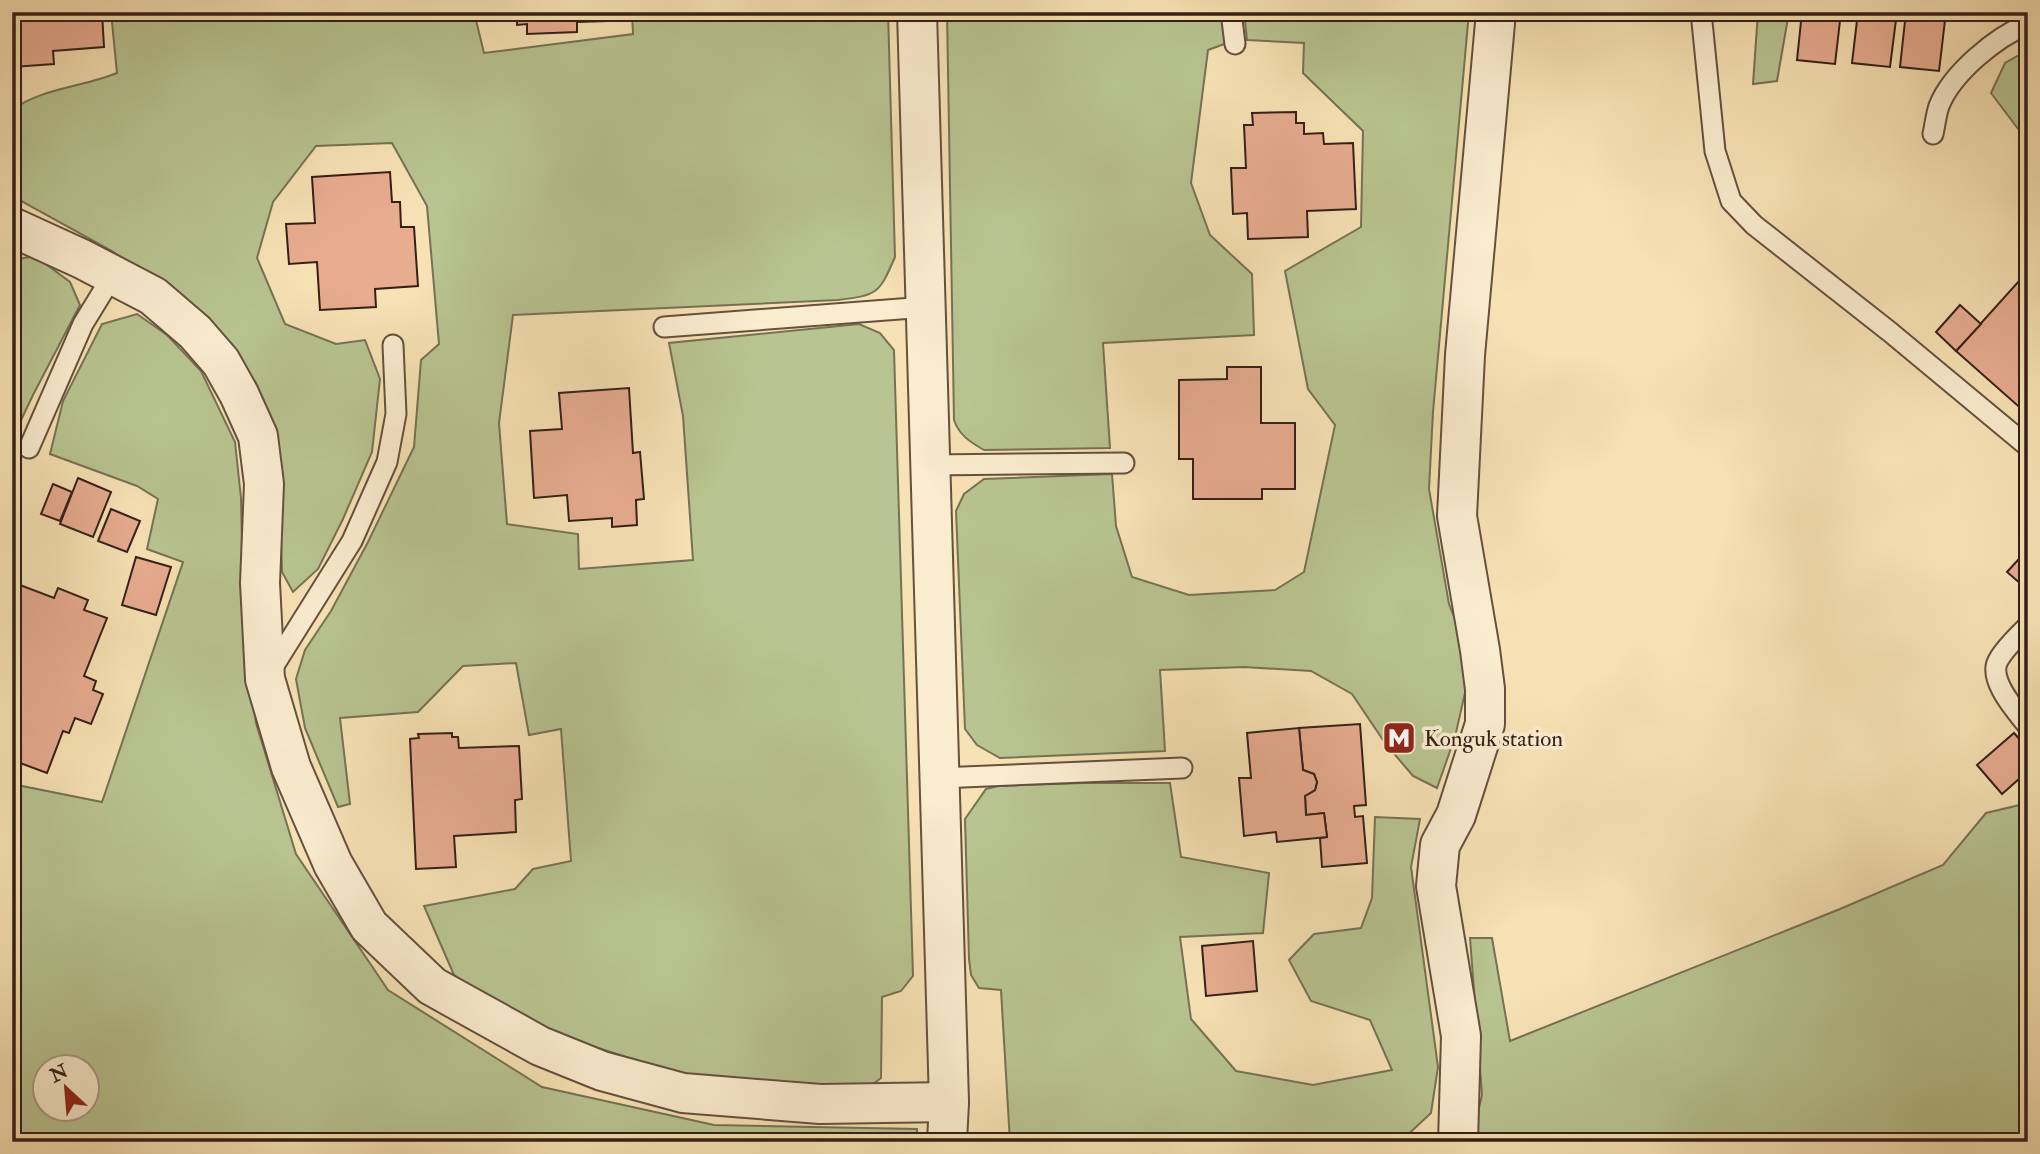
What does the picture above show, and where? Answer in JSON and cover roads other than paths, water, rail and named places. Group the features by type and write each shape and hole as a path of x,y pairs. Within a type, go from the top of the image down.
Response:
{"street":[{"path":"917,12 949,1102 947,1142"},
{"path":"1458,1142 1461,1036 1437,886 1440,845 1456,815 1485,724 1485,688 1480,650 1457,516 1465,355 1496,12"},
{"path":"13,228 153,296 195,332 221,362 239,394 258,436 264,484 260,583 265,679 291,767 333,864 369,926 432,986 540,1046 602,1071 683,1093 820,1104 949,1102"}],"lane":[{"path":"1231,12 1236,44"},
{"path":"1701,12 1716,150 1731,201 1754,225 1890,332 2026,445"},
{"path":"1933,134 1940,105 1967,64 2010,31 2028,24"},
{"path":"29,448 83,324 113,275"},
{"path":"664,327 926,307"},
{"path":"265,679 352,541 387,462 396,414 393,345"},
{"path":"930,465 1124,463"},
{"path":"2028,626 1997,661 1995,674 2009,703 2028,726"},
{"path":"939,778 1182,768"}],"place":[{"name":"Konguk station","path":"1399,738"}]}
